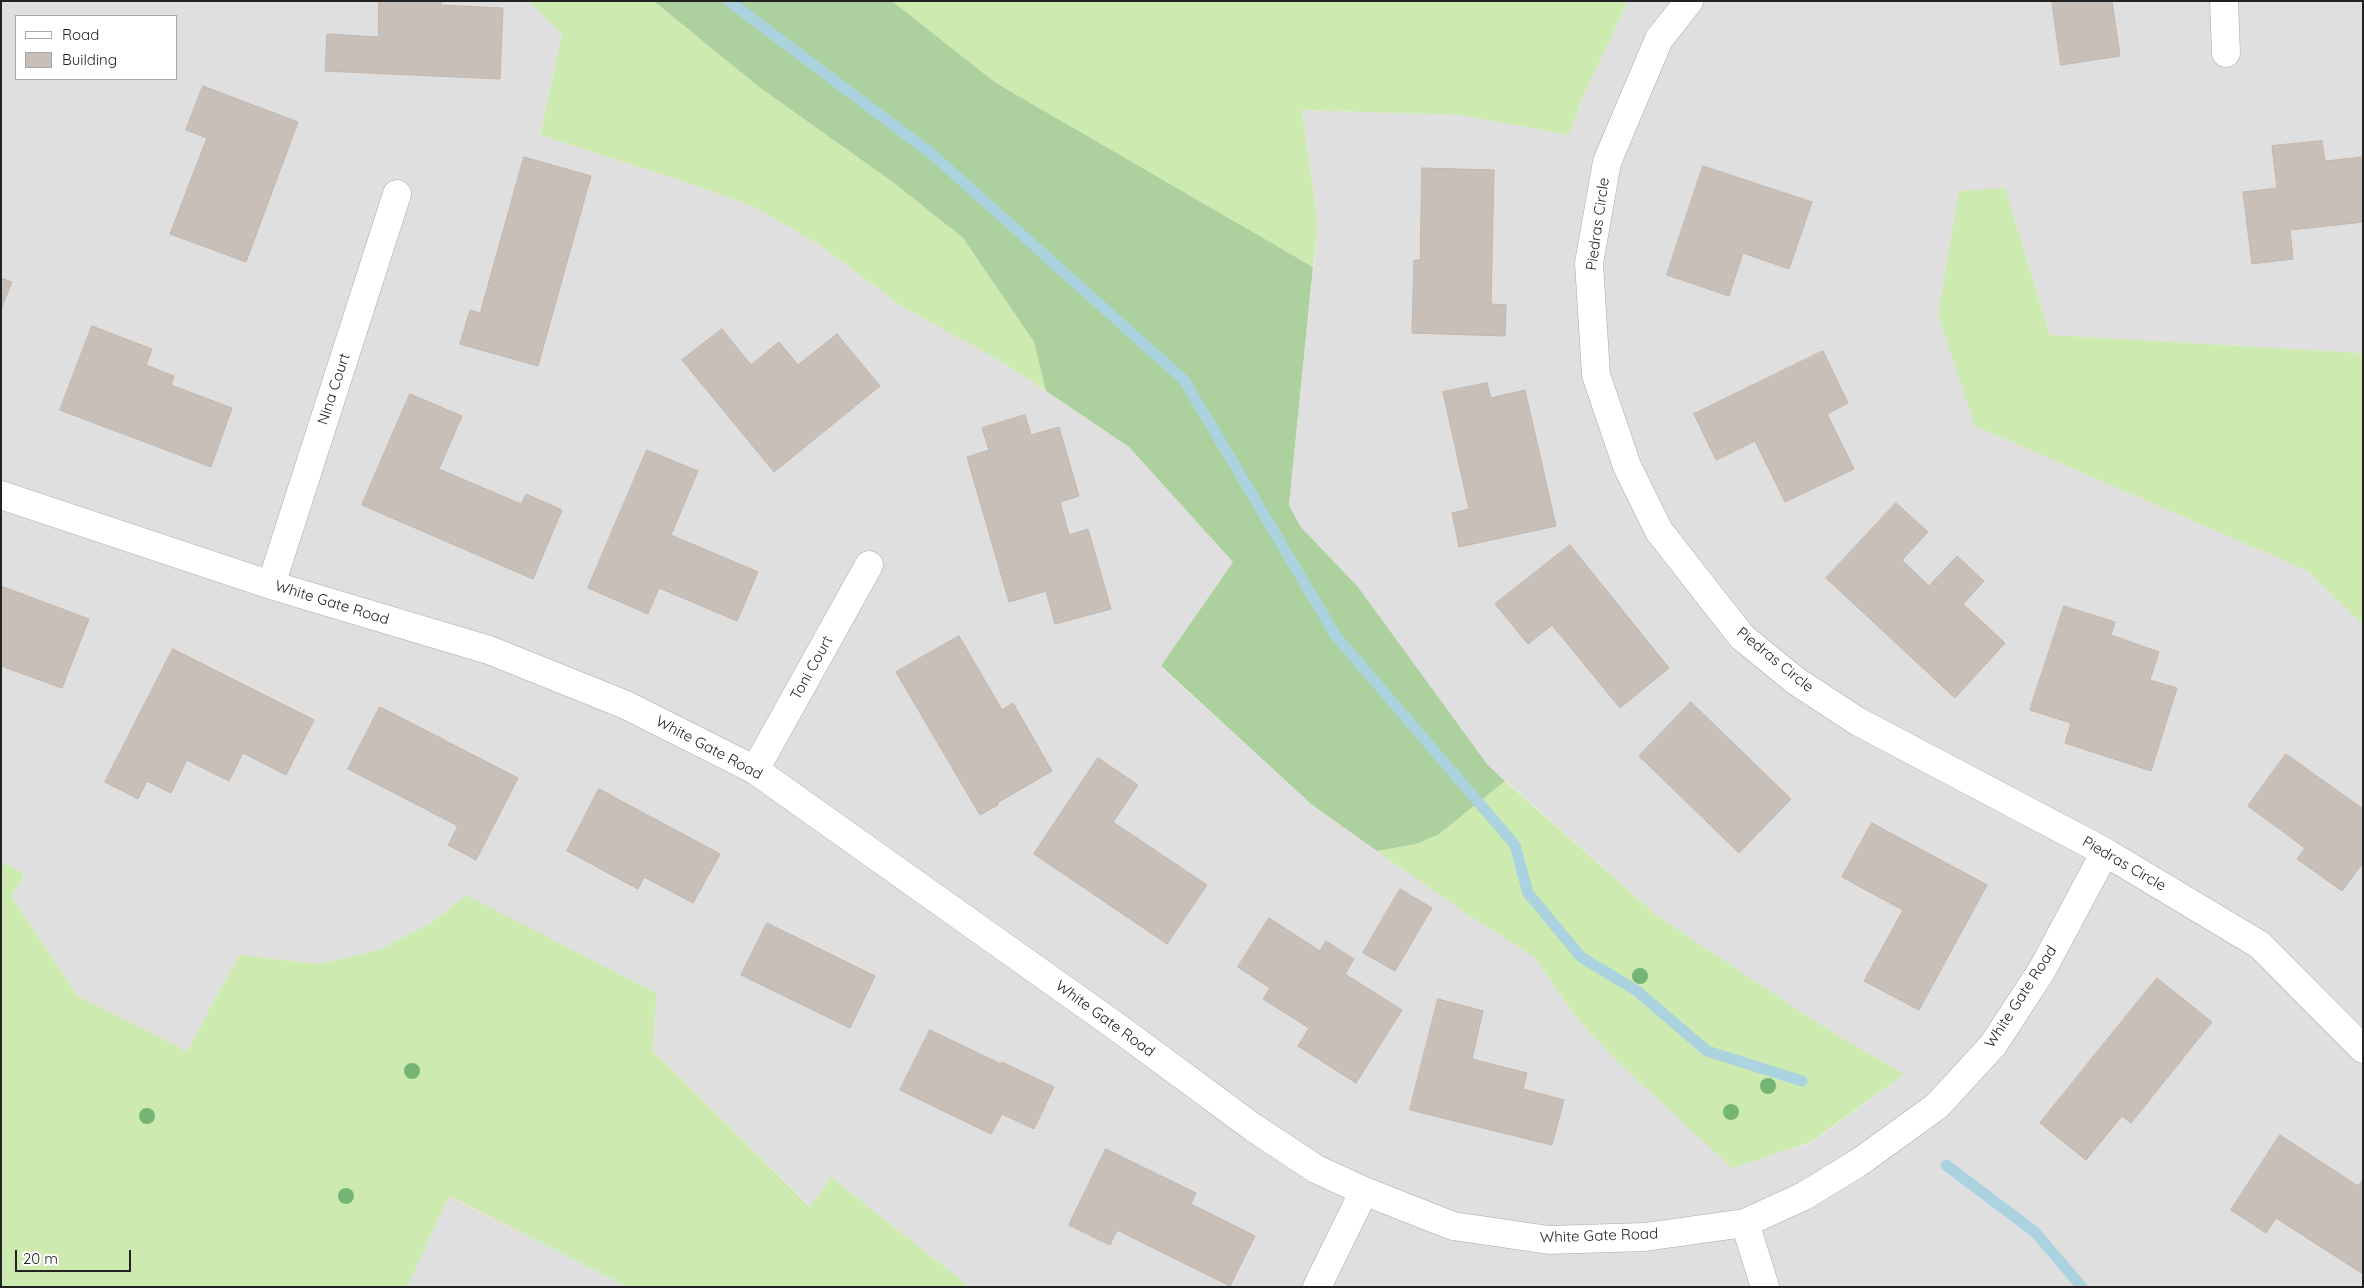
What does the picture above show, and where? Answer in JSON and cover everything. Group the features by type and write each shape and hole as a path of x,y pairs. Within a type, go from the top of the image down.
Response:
{"street":[{"name":"Piedras Circle","path":"1689,1 1660,39 1607,162 1589,263 1596,375 1627,466 1655,523 1702,588 1742,637 1796,681 1858,721 2105,852 2260,945 2363,1049"},
{"path":"2224,1 2226,53"},
{"name":"Nina Court","path":"271,585 397,194"},
{"name":"White Gate Road","path":"1,495 271,585 489,650 626,706 755,770 1109,1021 1254,1128 1316,1169 1364,1191 1453,1226 1549,1240 1645,1237 1745,1222 1804,1196 1858,1163 1937,1106 1992,1044 2037,978 2105,852"},
{"name":"Toni Court","path":"755,770 870,565"},
{"path":"1317,1287 1364,1191"},
{"path":"1745,1222 1765,1287"}],"shaded area":[{"path":"1,1 529,1 562,34 540,135 755,207 821,246 903,307 1007,365 1129,447 1233,562 1161,667 1311,804 1467,914 1534,957 1579,1021 1732,1167 1811,1143 1904,1074 1824,1027 1659,917 1487,764 1358,587 1300,526 1289,505 1318,224 1302,110 1460,115 1569,135 1583,97 1628,1 2363,1 2363,353 2050,335 2005,188 1975,426 2308,571 2363,625 2363,1287 970,1287 831,1177 811,1207 653,1051 466,895 431,923 379,950 319,964 239,955 187,1051 78,996 12,897 24,874 1,861"},
{"path":"448,1196 628,1287 407,1287"}],"green space":[{"path":"529,1 657,1 657,4 759,87 894,183 963,238 1034,342 1046,391 1007,365 903,307 821,246 755,207 540,135 562,34"},
{"path":"657,1 892,1 996,83 1313,267 1289,505 1300,526 1358,587 1487,764 1505,781 1438,835 1416,844 1377,851 1311,804 1161,666 1233,562 1129,447 1046,391 1034,342 963,238 894,183 759,87 656,3"},
{"path":"892,1 1628,1 1583,97 1569,135 1460,115 1302,110 1318,224 1313,267 996,83"},
{"path":"2005,188 2050,335 2363,353 2363,625 2308,571 1975,426 1938,314 1959,191"},
{"path":"1505,781 1659,917 1824,1027 1904,1074 1811,1142 1732,1168 1620,1064 1579,1021 1534,957 1467,914 1377,851 1416,844 1438,835"},
{"path":"1,861 24,874 12,897 78,996 187,1051 239,955 319,964 379,950 431,923 466,895 656,993 653,1051 810,1207 831,1177 970,1287 628,1287 449,1196 407,1287 1,1287"}],"building":[{"path":"379,1 441,1 441,5 503,8 500,79 325,71 327,34 378,37"},
{"path":"2052,1 2112,1 2120,56 2061,65"},
{"path":"203,86 298,122 246,262 170,234 207,138 186,130"},
{"path":"2322,141 2325,161 2363,157 2363,222 2290,230 2293,259 2252,264 2243,192 2277,188 2272,146"},
{"path":"524,157 591,176 538,366 460,344 470,310 480,313"},
{"path":"1703,166 1812,202 1789,269 1743,253 1729,296 1667,275"},
{"path":"1422,168 1494,170 1491,304 1506,305 1505,336 1412,333 1414,260 1420,260"},
{"path":"1,278 12,282 1,309"},
{"path":"92,326 152,349 146,365 174,376 171,385 232,408 211,467 60,410"},
{"path":"722,329 751,365 779,342 798,365 837,334 880,386 774,472 682,360"},
{"path":"1823,351 1848,403 1827,414 1854,469 1785,502 1755,441 1716,460 1694,414"},
{"path":"1487,383 1491,398 1525,390 1556,526 1459,547 1452,513 1469,509 1443,392"},
{"path":"410,394 462,416 439,469 521,504 526,494 562,510 533,579 362,505"},
{"path":"1025,415 1031,435 1059,427 1079,496 1060,502 1069,535 1088,529 1111,609 1055,624 1046,591 1009,602 967,457 989,450 982,428"},
{"path":"647,450 698,471 671,535 758,572 737,621 659,588 648,614 588,588"},
{"path":"1896,503 1928,532 1902,560 1929,586 1957,556 1984,581 1963,604 2005,643 1955,698 1826,578"},
{"path":"1570,545 1669,668 1620,708 1552,625 1528,644 1495,604"},
{"path":"1,586 89,619 62,688 1,666"},
{"path":"2064,606 2115,622 2111,635 2159,652 2150,680 2177,688 2151,771 2065,743 2071,723 2030,710"},
{"path":"959,636 1002,710 1013,703 1052,771 980,815 896,672"},
{"path":"173,649 314,720 286,775 243,753 229,781 187,760 171,793 147,781 138,799 105,782"},
{"path":"1691,702 1791,799 1739,853 1639,756"},
{"path":"380,707 518,778 476,860 448,845 458,826 348,769"},
{"path":"2286,754 2363,809 2363,863 2342,891 2297,859 2305,848 2248,806"},
{"path":"1098,758 1138,785 1113,822 1207,885 1167,944 1034,854"},
{"path":"599,789 720,854 693,903 644,877 638,889 567,851"},
{"path":"1872,823 1987,885 1919,1010 1864,981 1903,910 1842,877"},
{"path":"1400,889 1432,908 1395,971 1363,953"},
{"path":"1269,918 1320,951 1326,941 1354,959 1345,974 1402,1010 1356,1083 1298,1046 1309,1028 1263,999 1270,988 1238,967"},
{"path":"767,923 875,976 850,1028 741,975"},
{"path":"2157,978 2212,1022 2131,1123 2122,1116 2086,1160 2040,1123"},
{"path":"1438,999 1483,1011 1472,1059 1527,1073 1523,1089 1564,1100 1552,1145 1410,1110"},
{"path":"930,1030 1054,1087 1034,1129 1002,1114 991,1134 900,1090"},
{"path":"2280,1135 2358,1186 2363,1179 2363,1274 2276,1218 2266,1233 2231,1210"},
{"path":"1106,1149 1196,1193 1191,1204 1255,1236 1230,1286 1117,1230 1110,1245 1069,1225"}],"waterway":[{"path":"729,1 932,154 1184,380 1336,636 1515,845 1528,893 1581,957 1637,991 1707,1051 1802,1081"},
{"path":"1946,1165 2035,1232 2082,1287"}]}
